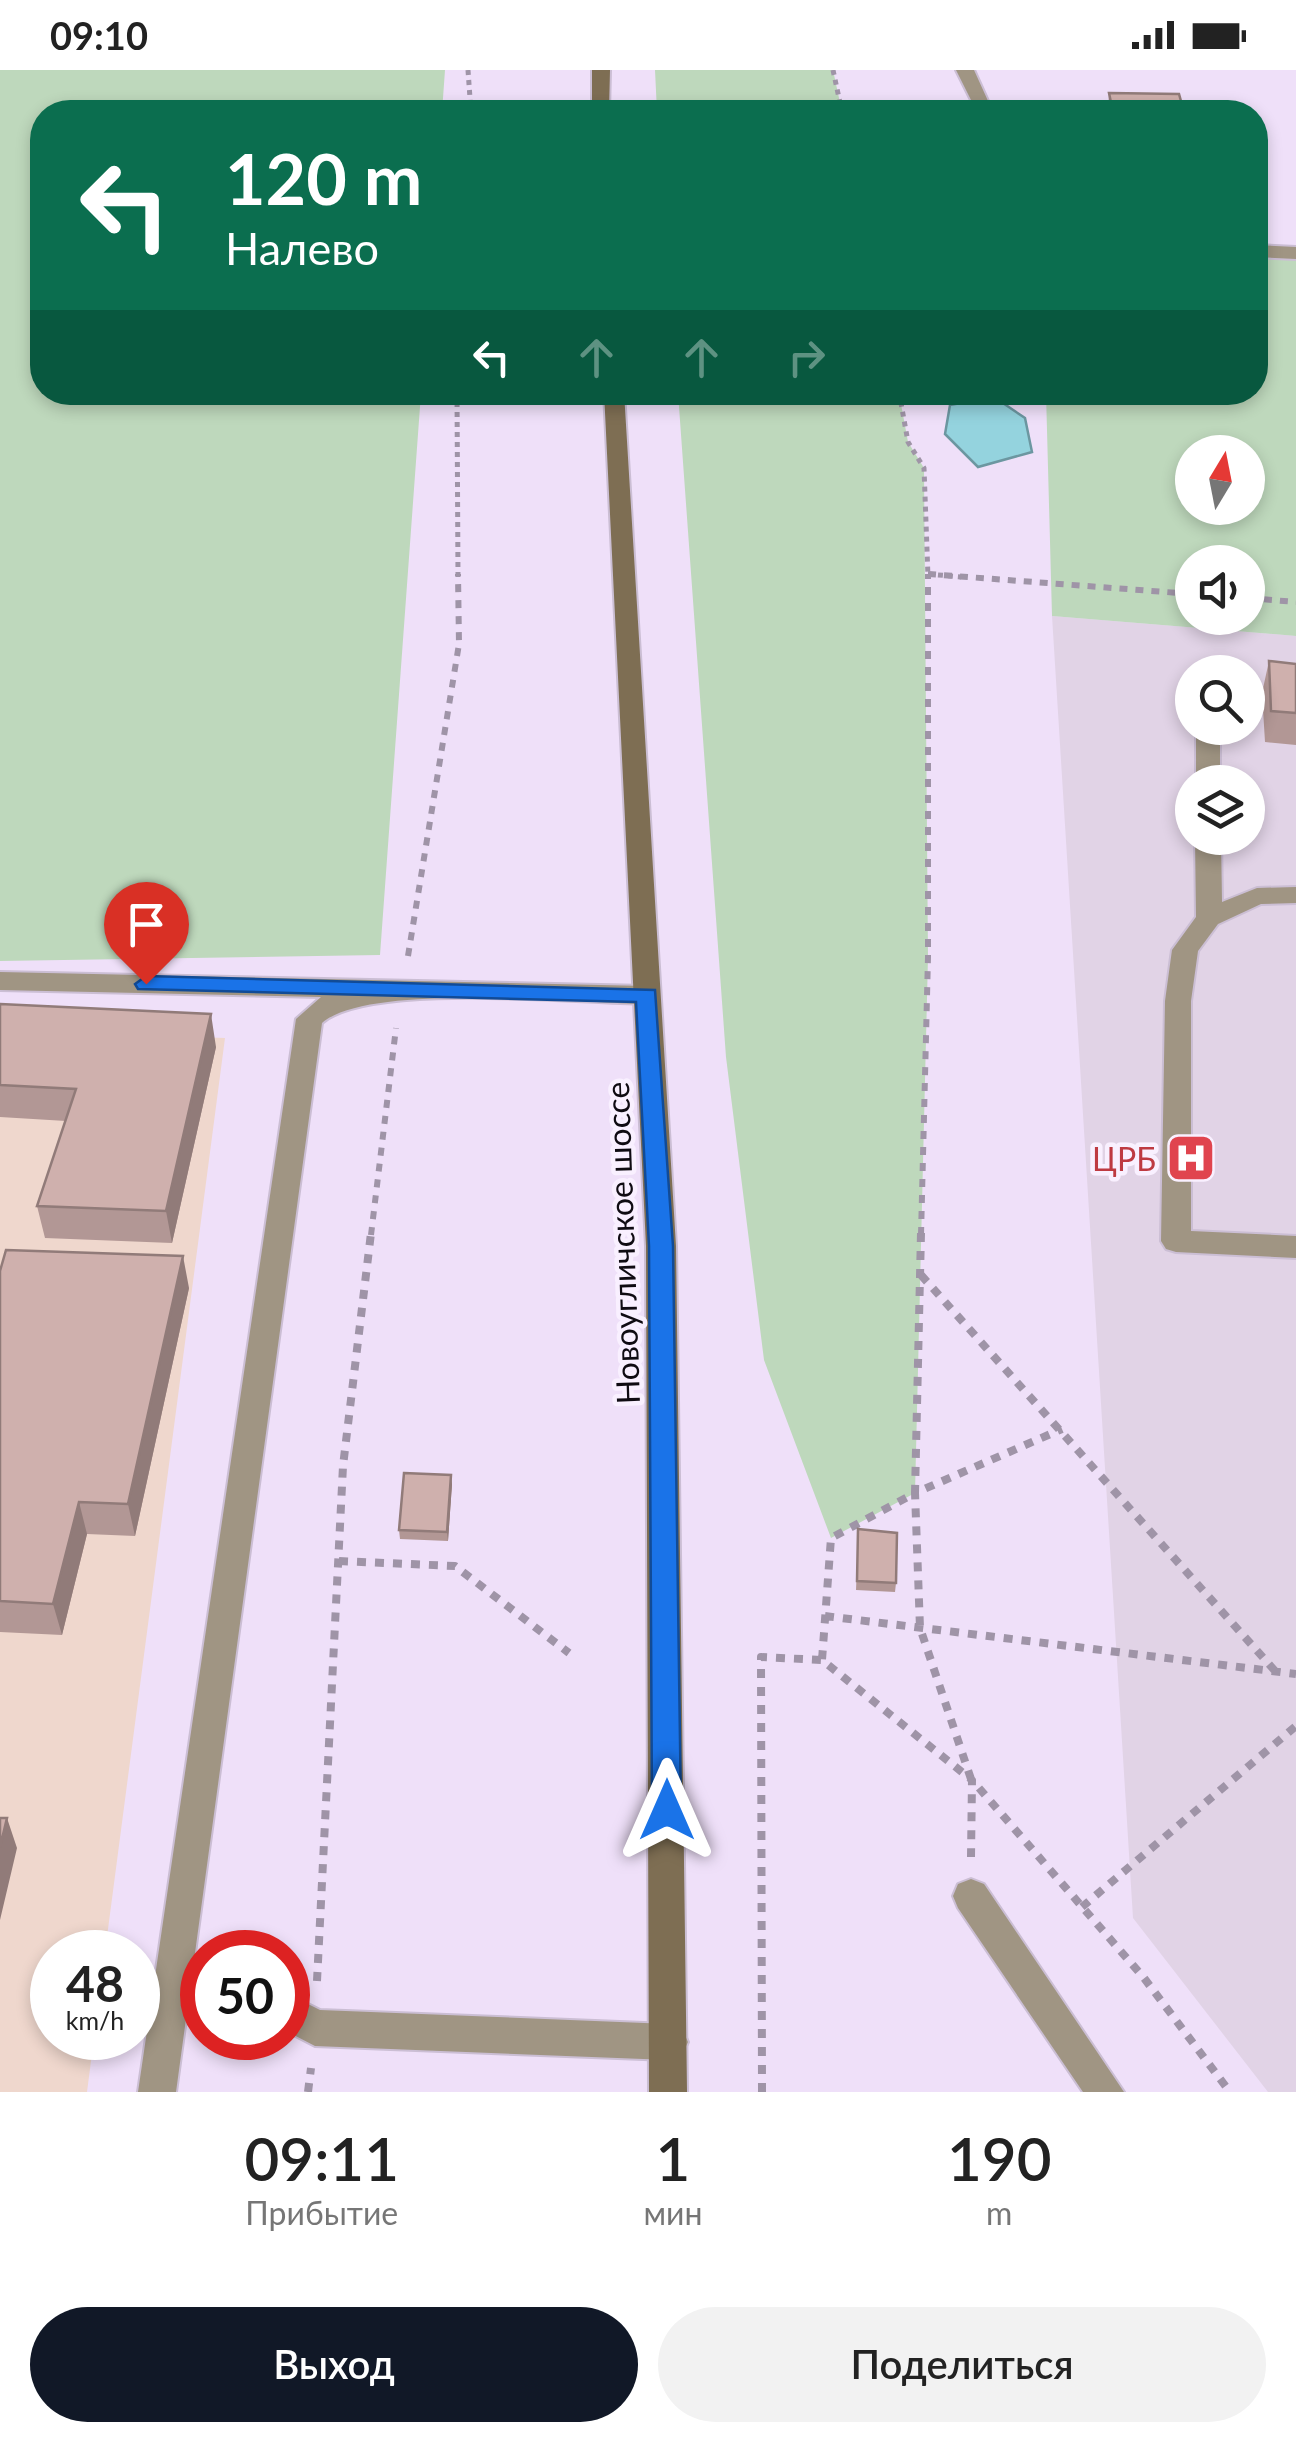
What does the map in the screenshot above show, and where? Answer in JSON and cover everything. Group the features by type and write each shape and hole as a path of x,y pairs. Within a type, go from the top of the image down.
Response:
{"main road":[{"path":"601,70 601,100"},
{"name":"Новоугличское шоссе","path":"615,405 661,1246 668,2092"}],"street":[{"path":"966,70 980,100"},
{"path":"1268,252 1296,253"},
{"path":"1208,855 1209,918"},
{"path":"1296,895 1257,896 1209,918 1186,950 1178,1002 1176,1241 1296,1247"},
{"path":"0,981 647,995"},
{"path":"193,1930 309,1019 325,1006 402,988"},
{"path":"971,1896 1105,2092"},
{"path":"157,2092 180,1994"},
{"path":"310,2021 669,2042"}],"path":[{"path":"468,70 471,100"},
{"path":"834,70 840,100"},
{"path":"308,1930 343,1466 402,988 459,644 457,405"},
{"path":"901,405 908,442 924,468 928,574 928,957 916,1493 920,1628 972,1780 971,1896"},
{"path":"928,574 1175,593"},
{"path":"1265,599 1296,602"},
{"path":"920,1274 1276,1672"},
{"path":"822,1660 831,1538 916,1493 1062,1430"},
{"path":"338,1561 455,1566 568,1653"},
{"path":"826,1616 1296,1674"},
{"path":"762,2092 761,1657 822,1660 972,1780"},
{"path":"1082,1906 1296,1726"},
{"path":"979,1788 1082,1906 1230,2092"},
{"path":"305,2060 308,2092"}],"shaded area":[{"path":"0,70 445,70 443,100 30,100 30,405 420,405 380,955 0,961"},
{"path":"655,70 833,70 839,100 656,100"},
{"path":"1268,252 1296,253 1296,636 1265,633 1265,545 1175,545 1175,626 1052,616 1046,405 1268,405"},
{"path":"679,405 901,405 908,442 924,468 928,957 915,1493 831,1538 764,1360 726,1057"},
{"path":"950,405 1006,405 1025,418 1032,452 978,467 945,434"},
{"name":"ЦРБ","path":"1052,616 1175,626 1175,635 1296,636 1296,2092 1268,2092 1133,1918"},
{"path":"0,1030 225,1038 108,1930 30,1930 30,2060 91,2060 87,2092 0,2092"}],"building":[{"path":"1109,93 1179,94 1181,100 1110,100"},
{"path":"1269,661 1296,664 1296,713 1271,711"},
{"path":"0,1004 211,1014 166,1211 37,1206 76,1089 0,1085"},
{"path":"6,1250 183,1256 128,1504 79,1502 53,1604 0,1601 0,1271"},
{"path":"404,1473 451,1475 447,1532 399,1530"},
{"path":"858,1529 897,1533 896,1583 857,1581"},
{"path":"0,1818 7,1818 0,1847"}],"place":[{"name":"ЦРБ","path":"1191,1158"}],"route":[{"path":"146,984 647,995 661,1246 667,1810"}]}
